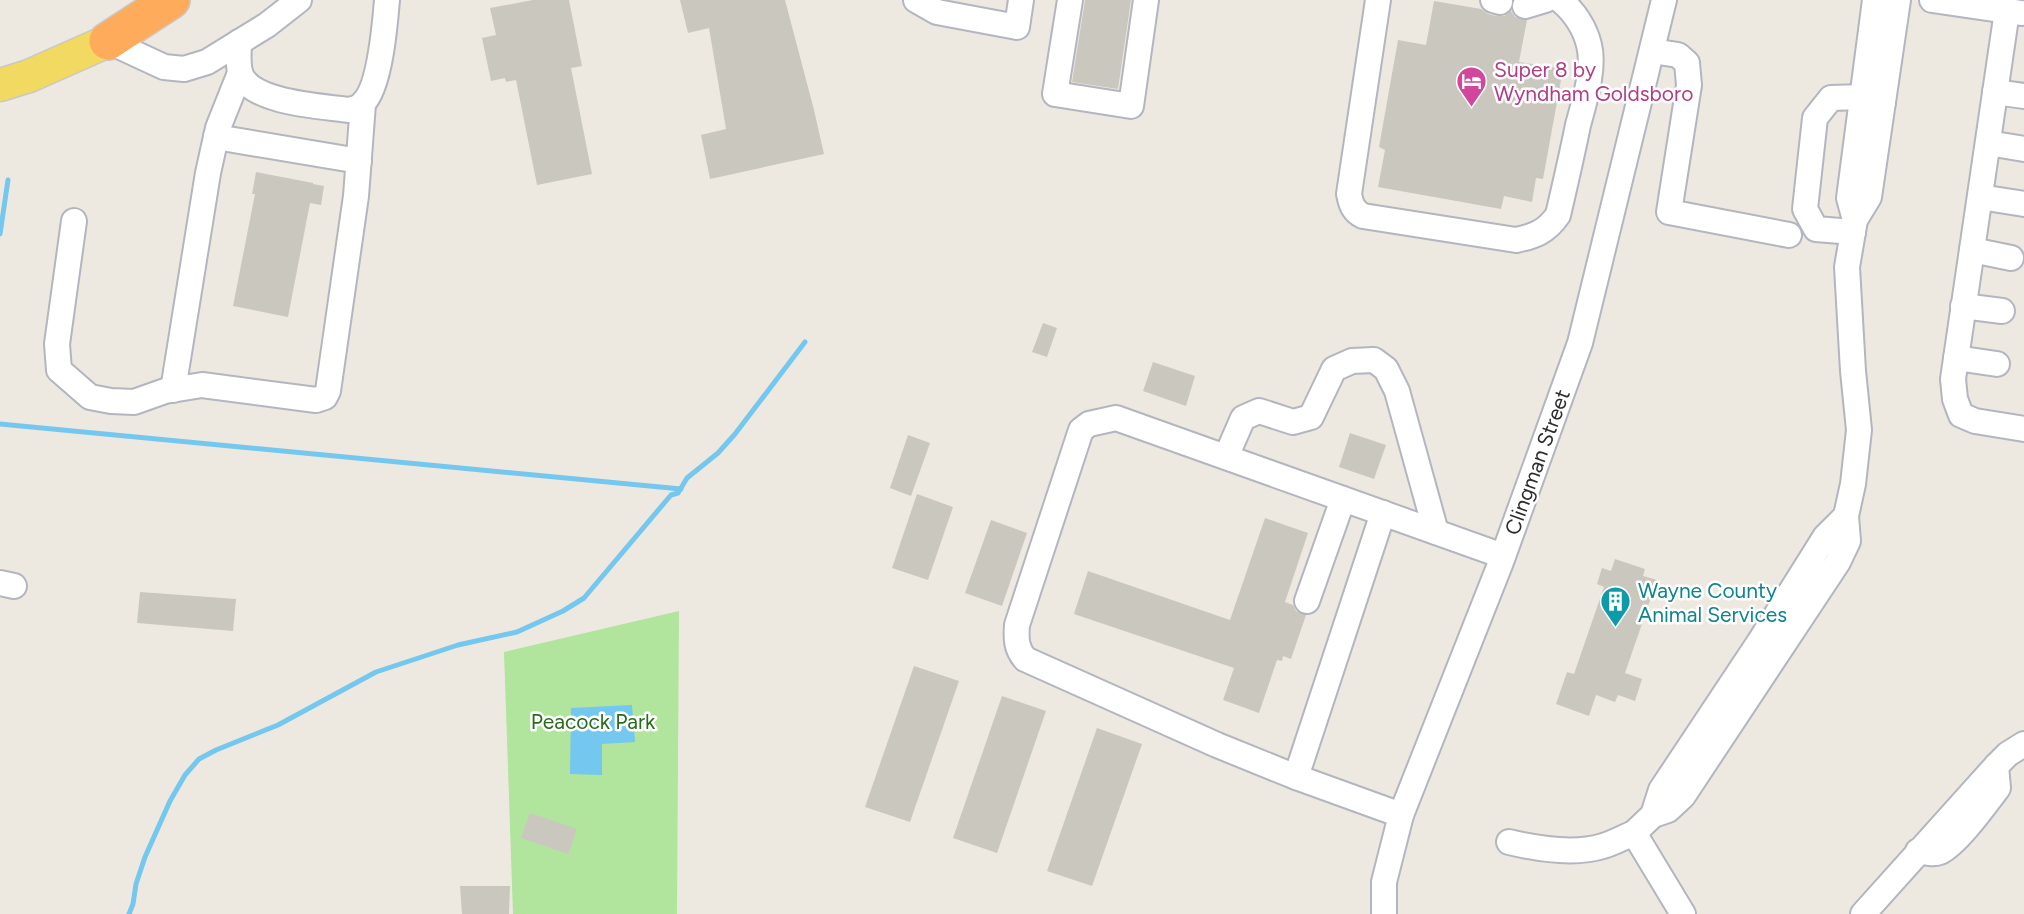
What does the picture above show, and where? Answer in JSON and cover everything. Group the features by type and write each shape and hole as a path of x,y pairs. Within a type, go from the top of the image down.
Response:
{"highway":[{"path":"108,41 139,9 143,0"},
{"path":"108,41 171,0"}],"main road":[{"path":"0,85 29,76 108,41"}],"street":[{"path":"108,41 163,67 184,69 208,62 267,25 299,0"},
{"path":"75,221 57,344 59,370 90,397 134,402 173,390 202,385 316,400 325,397 356,196 363,104 373,86 378,66 387,0"},
{"path":"916,0 937,12 1017,27 1021,0"},
{"path":"1070,0 1055,94 1132,106 1146,0"},
{"path":"1378,0 1349,194 1350,203 1356,212 1363,216 1516,240 1536,236 1549,227 1558,215 1585,97 1590,47 1585,32 1560,0"},
{"name":"Clingman Street","path":"1384,914 1384,882 1401,815 1503,556 1580,343 1664,0"},
{"path":"1872,100 1875,0"},
{"path":"1509,842 1539,849 1602,847 1634,833 1653,815 1668,810 1683,796 1838,562 1848,541 1846,516 1853,484 1859,430 1847,267 1854,226 1849,198 1898,0"},
{"path":"1932,0 2016,12 1995,92 1953,379 1955,399 1961,415 1975,421 2024,429"},
{"path":"173,390 196,239 216,137 240,73 239,42"},
{"path":"1652,51 1678,55 1687,63 1689,85 1669,212 1789,234"},
{"path":"240,73 256,90 275,98 348,110 363,104"},
{"path":"1995,92 2024,96"},
{"path":"1854,226 1816,229 1805,209 1815,118 1831,98 1872,100"},
{"path":"216,137 359,161"},
{"path":"1988,143 2024,149"},
{"path":"1980,197 2024,204"},
{"path":"1972,250 2011,258"},
{"path":"1963,306 2002,312"},
{"path":"1956,358 1997,364"},
{"path":"1226,457 1243,418 1259,411 1293,422 1311,417 1334,369 1352,361 1374,360 1386,369 1397,391 1436,532"},
{"path":"1401,815 1296,778 1217,746 1025,659 1018,651 1017,625 1081,430 1089,424 1116,418 1503,556"},
{"path":"1307,601 1343,499"},
{"path":"1296,778 1383,513"},
{"path":"1863,914 1996,765 2024,744"},
{"path":"1634,833 1683,914"}],"green space":[{"name":"Peacock Park","path":"679,611 677,914 513,914 504,652"}],"water":[{"path":"632,705 635,742 602,744 602,775 570,774 571,708"}],"building":[{"path":"533,0 569,0 582,66 571,68 592,174 537,185 516,80 506,82 505,78 491,81 482,38 496,35 490,8"},
{"path":"680,0 785,0 824,154 710,179 701,135 726,129 709,28 688,33"},
{"path":"1085,0 1131,0 1118,89 1072,82"},
{"name":"Super 8 by Wyndham Goldsboro","path":"1434,1 1481,9 1496,16 1504,16 1511,11 1515,17 1527,20 1519,62 1563,69 1543,179 1536,178 1532,202 1504,196 1501,209 1378,187 1385,150 1379,147 1398,40 1426,45"},
{"path":"256,172 324,186 321,205 310,203 288,317 233,306 255,194 252,194"},
{"path":"1043,323 1057,328 1047,357 1032,352"},
{"path":"1153,362 1195,376 1186,406 1143,391"},
{"path":"1350,433 1386,445 1374,479 1339,467"},
{"path":"908,435 930,443 911,496 890,488"},
{"path":"917,494 953,507 928,580 892,568"},
{"path":"1265,518 1308,533 1285,602 1306,615 1291,659 1283,656 1282,661 1277,660 1259,713 1223,700 1234,668 1074,614 1088,571 1230,620"},
{"path":"991,520 1027,533 1002,606 965,593"},
{"name":"Wayne County Animal Services","path":"1615,559 1645,569 1643,576 1657,580 1625,673 1642,679 1635,701 1618,695 1615,702 1596,695 1589,716 1556,704 1567,672 1574,674 1604,587 1597,584 1602,568 1611,571"},
{"path":"140,592 236,599 233,631 137,623"},
{"path":"914,666 959,681 910,822 865,807"},
{"path":"1002,696 1046,711 997,853 953,838"},
{"path":"1097,728 1142,744 1092,886 1047,871"},
{"path":"530,813 577,829 568,854 521,838"},
{"path":"460,886 510,886 509,914 462,914"}],"waterway":[{"path":"0,234 8,180"},
{"path":"129,914 145,857 170,801 185,775 199,759 278,725 376,672 458,645 517,632 584,598 671,495 678,493 687,478 718,453 735,434 805,342"},
{"path":"0,424 681,489"}],"place":[{"name":"Super 8 by Wyndham Goldsboro","path":"1471,108"},
{"name":"Wayne County Animal Services","path":"1615,629"}]}
